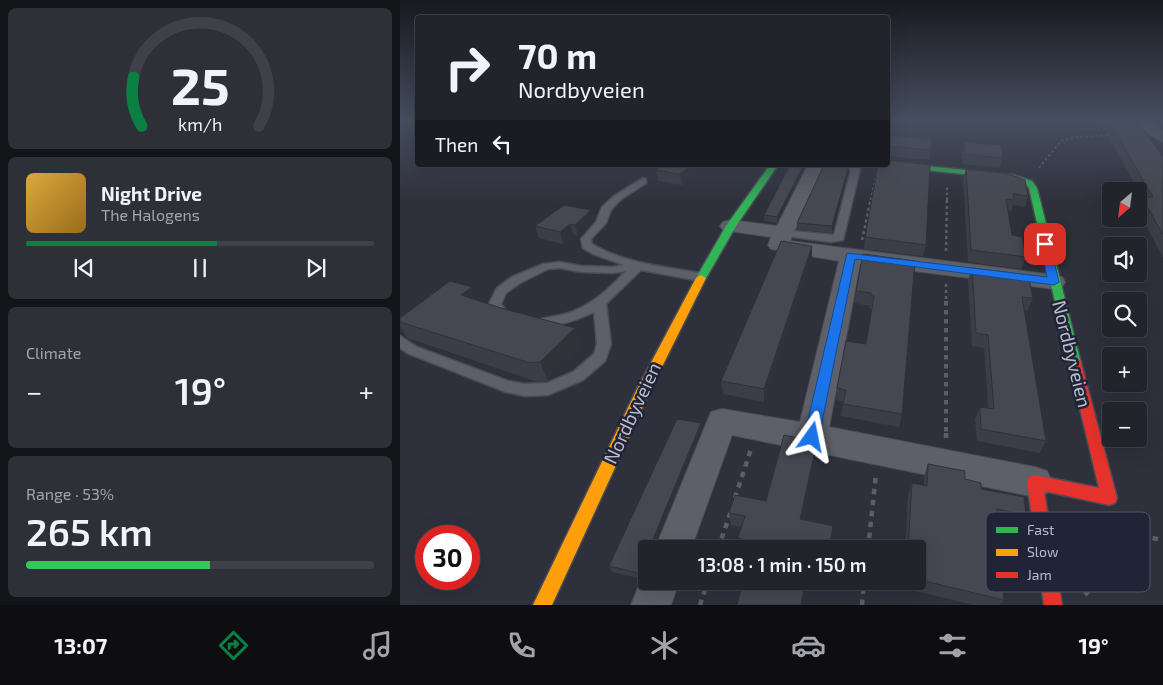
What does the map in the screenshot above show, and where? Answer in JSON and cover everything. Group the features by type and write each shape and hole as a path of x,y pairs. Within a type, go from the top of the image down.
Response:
{"street":[{"path":"890,164 998,175 1022,180"},
{"name":"Nordbyveien","path":"542,605 659,356 700,277 730,226 773,167"},
{"path":"730,226 784,233 815,167"},
{"name":"Nordbyveien","path":"1022,180 1029,183 1032,188 1108,498"},
{"name":"Nordbyveien","path":"784,233 778,246 1054,282"},
{"path":"812,437 855,256"},
{"path":"676,540 722,421 812,437 1108,498"},
{"path":"1035,482 1039,512"},
{"path":"651,605 657,590"},
{"path":"1051,592 1053,605"}],"lane":[{"path":"784,233 831,239 839,238 856,169 848,167"},
{"path":"643,180 617,198 606,209 601,223 586,239 587,246 597,252 638,266 700,277"},
{"path":"560,265 581,269 605,270 638,266 600,304 577,316 529,325 518,323 502,316 495,304 501,291 535,270 560,265"},
{"path":"400,341 412,350 506,386 525,390 548,389 578,376 600,357 604,344 600,304"}],"path":[{"path":"1022,180 1040,168 1055,148"},
{"path":"946,464 947,170"},
{"path":"855,256 877,174"},
{"path":"721,540 758,427"},
{"path":"869,540 879,451"},
{"path":"1108,498 1120,512"},
{"path":"1150,538 1163,540"},
{"path":"700,605 705,590"},
{"path":"862,605 863,590"},
{"path":"1082,598 1088,592"}],"building":[{"path":"913,148 931,148 931,150"},
{"path":"965,148 1001,148 1003,158 965,154"},
{"path":"1125,148 1157,148 1163,157 1163,235 1148,208 1148,197 1153,197 1148,188 1148,182 1144,182"},
{"path":"890,160 930,165 926,245 865,237 878,167 890,167"},
{"path":"660,167 689,167 680,174 656,170"},
{"path":"789,167 802,167 777,217 764,215"},
{"path":"823,167 848,167 832,226 797,223"},
{"path":"966,169 1009,174 1025,180 1028,196 1013,194 1014,200 1006,199 1012,235 1022,237 1026,257 971,250"},
{"path":"564,205 591,210 575,225 570,224 560,232 535,226"},
{"path":"781,241 812,246 764,389 721,381"},
{"path":"863,254 915,261 902,414 843,404 846,390 837,388 846,341 866,344 874,296 871,296 871,293 856,291"},
{"path":"972,268 1028,275 1033,298 1022,297 1046,441 981,429 980,407 994,409 988,335 976,333"},
{"path":"450,281 472,287 461,295 575,328 540,362 530,363 400,322 400,318"},
{"path":"677,419 701,423 653,540 638,540 638,573 609,566"},
{"path":"784,435 817,442 800,519 833,526 831,540 746,540 738,538 745,516 729,513 735,495 766,501"},
{"path":"928,464 965,471 965,479 981,483 981,489 1024,497 1026,512 997,509 997,512 986,512 986,592 1003,592 1004,600 926,581 926,540 909,540 912,483 927,486"},
{"path":"741,590 804,590 801,605 737,605"}],"traffic: fast":[{"path":"890,164 1013,177 1029,183 1033,188 1075,363"},
{"path":"701,278 731,226 773,167"}],"traffic: slow":[{"path":"542,605 644,389 701,278"}],"traffic: jam":[{"path":"1039,512 1035,482 1109,498 1075,363"},
{"path":"1051,592 1053,605"}],"route":[{"path":"812,437 851,256 1054,282 1045,244"}]}
